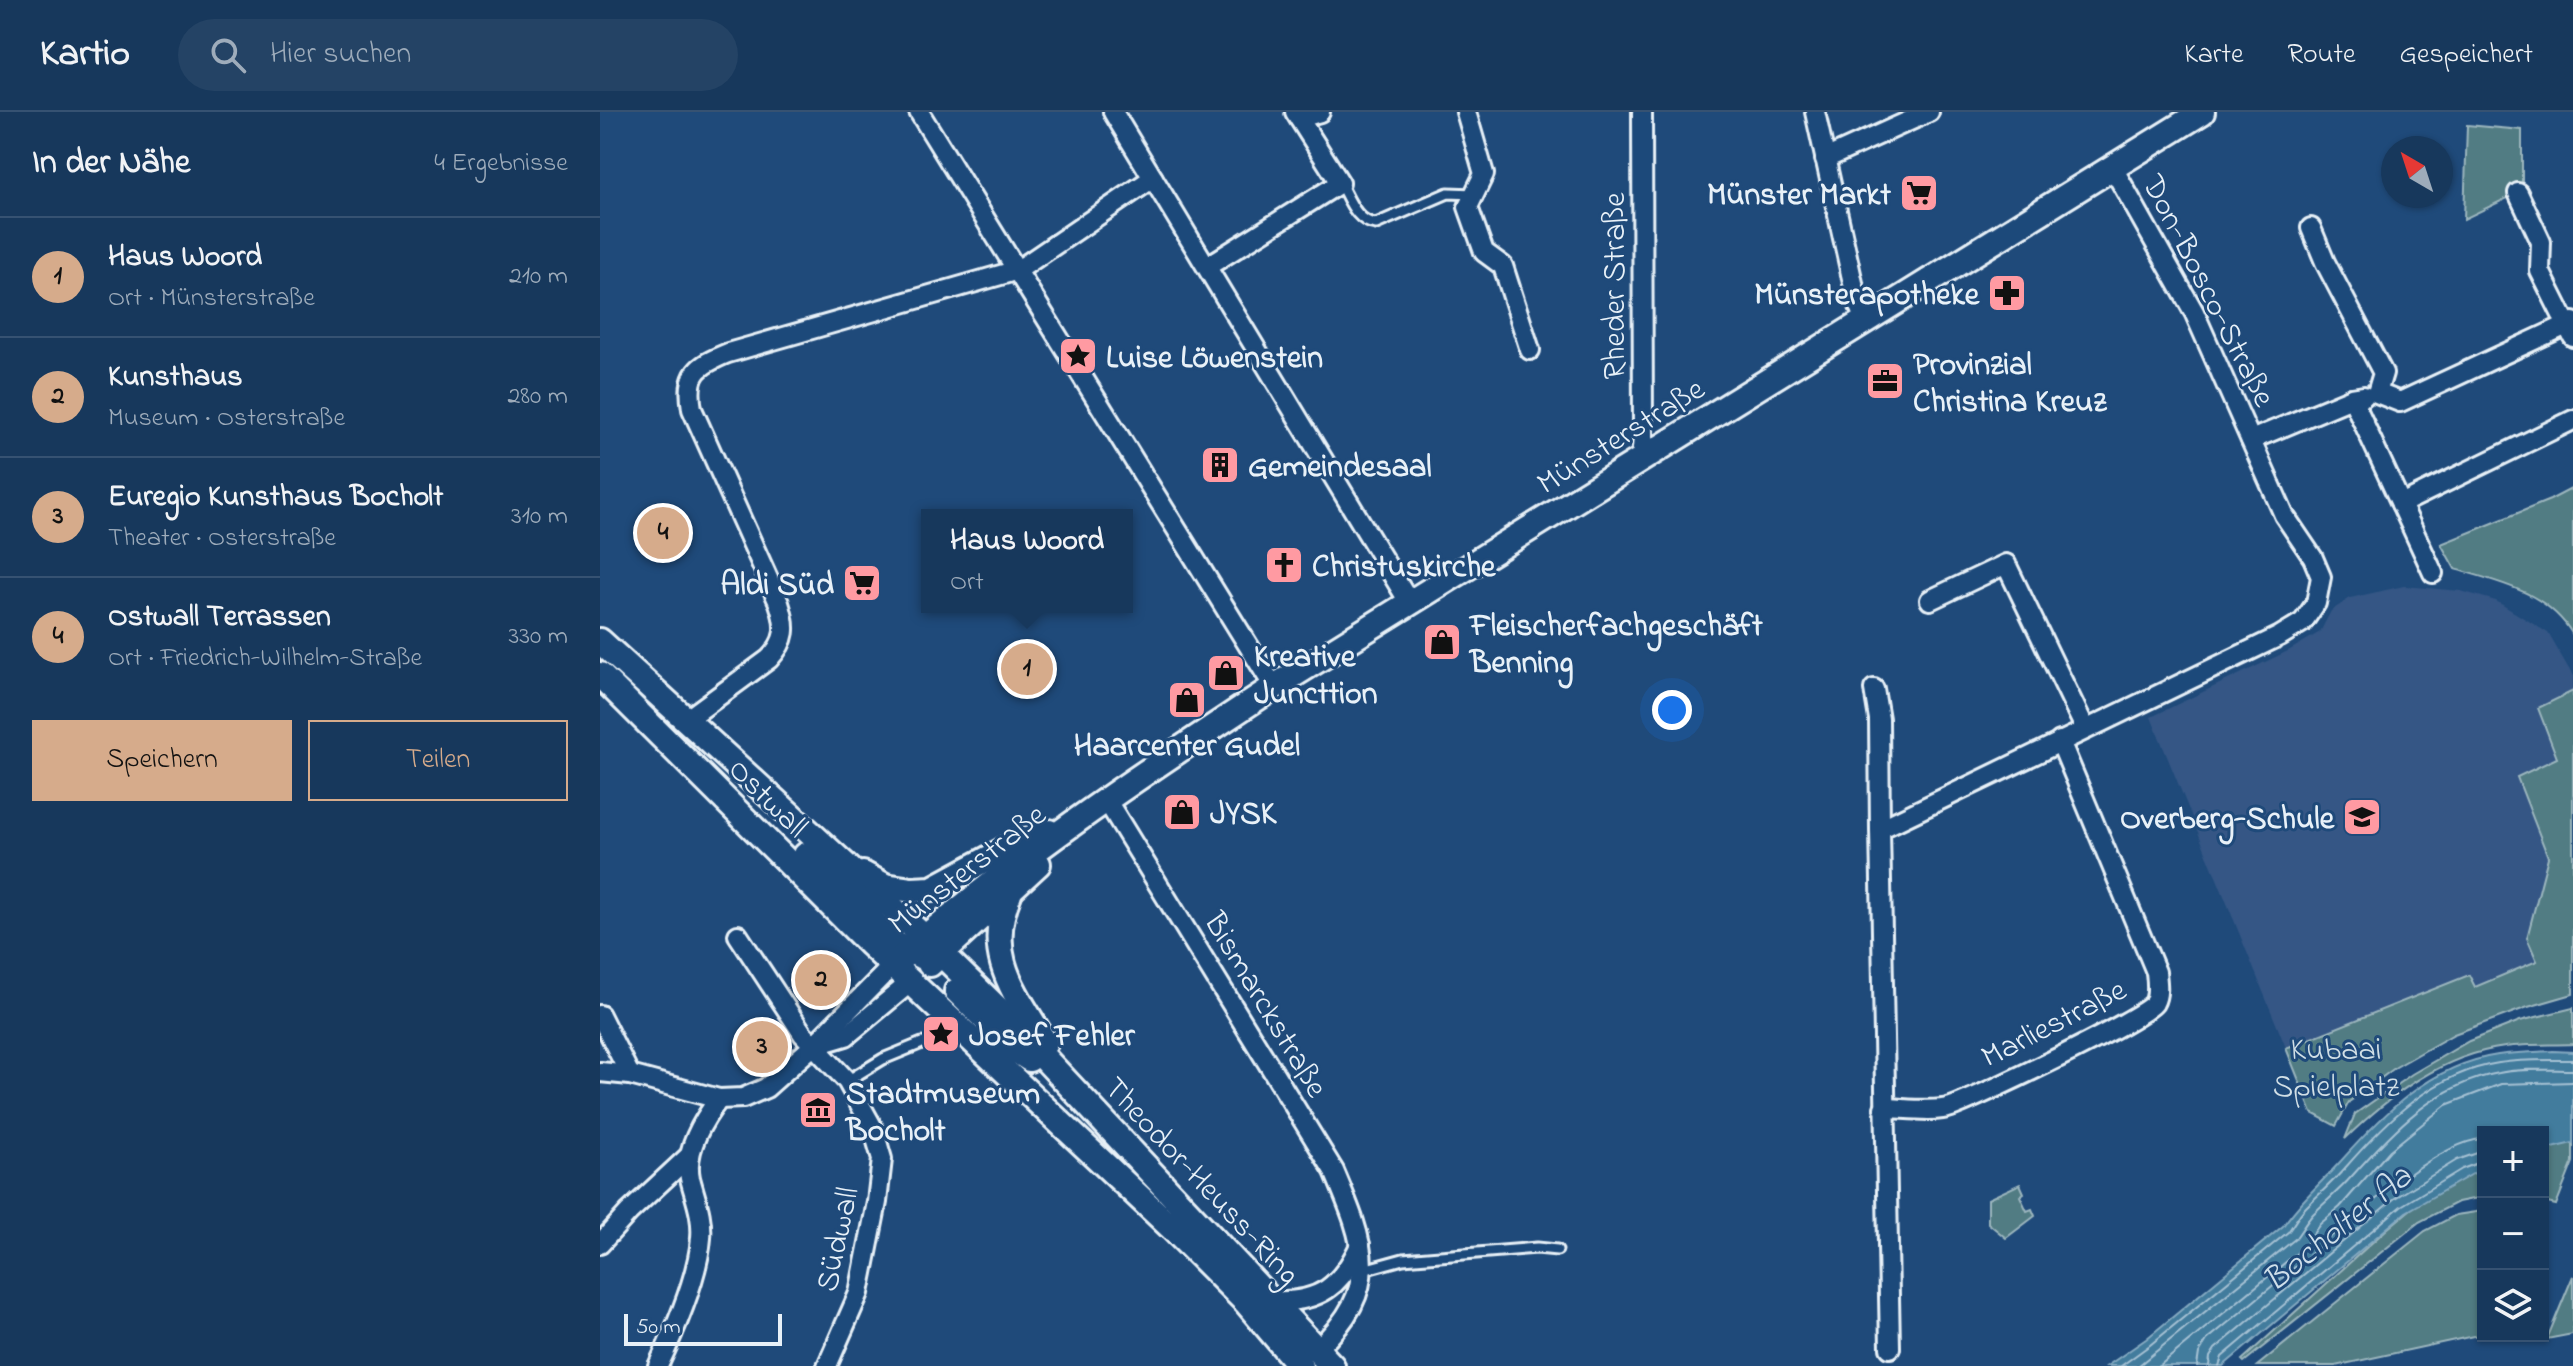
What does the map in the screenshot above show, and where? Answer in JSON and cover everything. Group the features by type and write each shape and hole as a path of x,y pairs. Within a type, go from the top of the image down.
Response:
{"main road":[{"name":"Münsterstraße","path":"918,959 964,903 1274,687 2202,112"},
{"name":"Ostwall","path":"600,641 842,864 918,959"},
{"name":"Ostwall","path":"600,675 723,795 918,959"},
{"name":"Münsterstraße","path":"918,959 1009,894 1078,822"},
{"name":"Ostwall","path":"842,864 885,886 924,891 949,882 1019,842 1078,822"},
{"path":"1009,894 1001,922 999,958 1008,981 1069,1083"},
{"path":"918,959 937,972 1018,1052 1069,1083"},
{"name":"Theodor-Heuss-Ring","path":"918,959 1247,1303 1300,1366"},
{"name":"Theodor-Heuss-Ring","path":"1069,1083 1325,1357"}],"street":[{"path":"919,112 1274,687"},
{"path":"1113,112 1409,602"},
{"path":"1208,266 1340,183 1297,115 1320,112"},
{"path":"1466,112 1484,174 1468,207 1484,252 1503,266 1530,350"},
{"name":"Rheder Straße","path":"1641,459 1642,112"},
{"path":"1815,112 1857,301 1865,321"},
{"path":"1825,159 1929,112"},
{"name":"Don-Bosco-Straße","path":"2060,741 2280,636 2303,622 2316,603 2321,577 2313,558 2284,515 2194,312 2113,168"},
{"path":"686,720 769,659 779,649 786,633 779,603 692,409 688,389 697,370 711,359 728,353 1018,270 1153,178"},
{"name":"Don-Bosco-Straße","path":"2251,440 2352,398 2377,393 2400,402 2571,328 2540,271 2541,242 2518,193"},
{"path":"2311,228 2325,262 2383,373 2377,393"},
{"path":"2352,398 2433,573"},
{"path":"2401,504 2573,420"},
{"path":"1930,600 2006,564 2085,728"},
{"path":"1874,689 1879,719 1890,1348"},
{"path":"1880,829 2060,741"},
{"name":"Marliestraße","path":"1884,1108 1949,1108 2115,1029 2144,1013 2155,1002 2158,988 2156,972 2060,741"},
{"name":"Bismarckstraße","path":"1107,801 1334,1171 1352,1213 1363,1270 1359,1295 1325,1357"},
{"name":"Südwall","path":"738,935 778,999 813,1046 847,1081 873,1128 882,1159 859,1293 827,1366"},
{"path":"600,1072 630,1075 719,1099 743,1098 766,1088 813,1046 846,1036 918,959"},
{"path":"600,1015 630,1075"},
{"path":"600,1244 688,1157 700,1129 719,1099"},
{"path":"658,1366 698,1261 701,1216 689,1175 688,1157"},
{"path":"1274,1301 1295,1302 1328,1289 1349,1268 1360,1245"}],"lane":[{"path":"1340,183 1360,218 1365,223 1376,224 1448,193 1475,194"},
{"path":"847,1081 883,1059 922,1043"},
{"path":"1363,1270 1403,1259 1537,1248 1557,1250"}],"shaded area":[{"name":"Overberg-Schule","path":"2404,586 2461,591 2496,601 2548,633 2573,676 2573,691 2538,708 2558,758 2517,778 2548,857 2527,938 2537,961 2474,987 2469,975 2286,1048 2151,717 2290,650 2320,632 2331,611 2350,598"}],"green space":[{"path":"2467,125 2522,130 2522,191 2464,219"},
{"path":"2573,488 2573,635 2563,620 2536,599 2505,584 2455,569 2441,544"},
{"name":"Kubaai Spielplatz","path":"2573,691 2573,994 2454,1034 2396,1067 2349,1102 2336,1126 2312,1113 2286,1048 2469,975 2475,987 2537,961 2527,938 2548,857 2517,777 2557,758 2538,708"},
{"path":"2573,1008 2573,1044 2482,1051 2438,1068 2398,1093 2345,1139 2355,1114 2412,1074 2469,1041 2520,1021"},
{"path":"2549,1140 2573,1141 2573,1162 2556,1205 2549,1203"},
{"path":"2477,1168 2477,1198 2458,1202 2419,1222 2244,1362 2242,1360 2387,1229 2423,1199"},
{"path":"2020,1184 2024,1193 2020,1196 2027,1211 2032,1209 2035,1216 2006,1238 1988,1223 1988,1199"},
{"path":"2477,1212 2477,1335 2335,1366 2257,1366 2425,1231 2456,1215"},
{"path":"2573,1276 2573,1334 2549,1339"}],"water":[{"name":"Bocholter Aa","path":"2573,1052 2573,1143 2549,1149 2549,1126 2477,1126 2477,1171 2406,1212 2223,1366 2107,1366 2146,1339 2283,1226 2356,1144 2410,1094 2451,1069 2473,1060 2505,1054"}],"place":[{"name":"Münster Markt","path":"1919,193"},
{"name":"Münsterapotheke","path":"2007,293"},
{"name":"Luise Löwenstein","path":"1078,356"},
{"name":"Provinzial Christina Kreuz","path":"1885,381"},
{"name":"Gemeindesaal","path":"1220,465"},
{"name":"Ostwall Terrassen","path":"663,533"},
{"name":"Christuskirche","path":"1284,565"},
{"name":"Aldi Süd","path":"862,583"},
{"name":"Fleischerfachgeschäft Benning","path":"1442,642"},
{"name":"Haus Woord","path":"1027,669"},
{"name":"Kreative Juncttion","path":"1226,673"},
{"name":"Haarcenter Gudel","path":"1187,700"},
{"name":"JYSK","path":"1182,812"},
{"name":"Overberg-Schule","path":"2362,817"},
{"name":"Kunsthaus","path":"821,980"},
{"name":"Josef Fehler","path":"941,1034"},
{"name":"Euregio Kunsthaus Bocholt","path":"762,1047"},
{"name":"Stadtmuseum Bocholt","path":"818,1110"}]}
